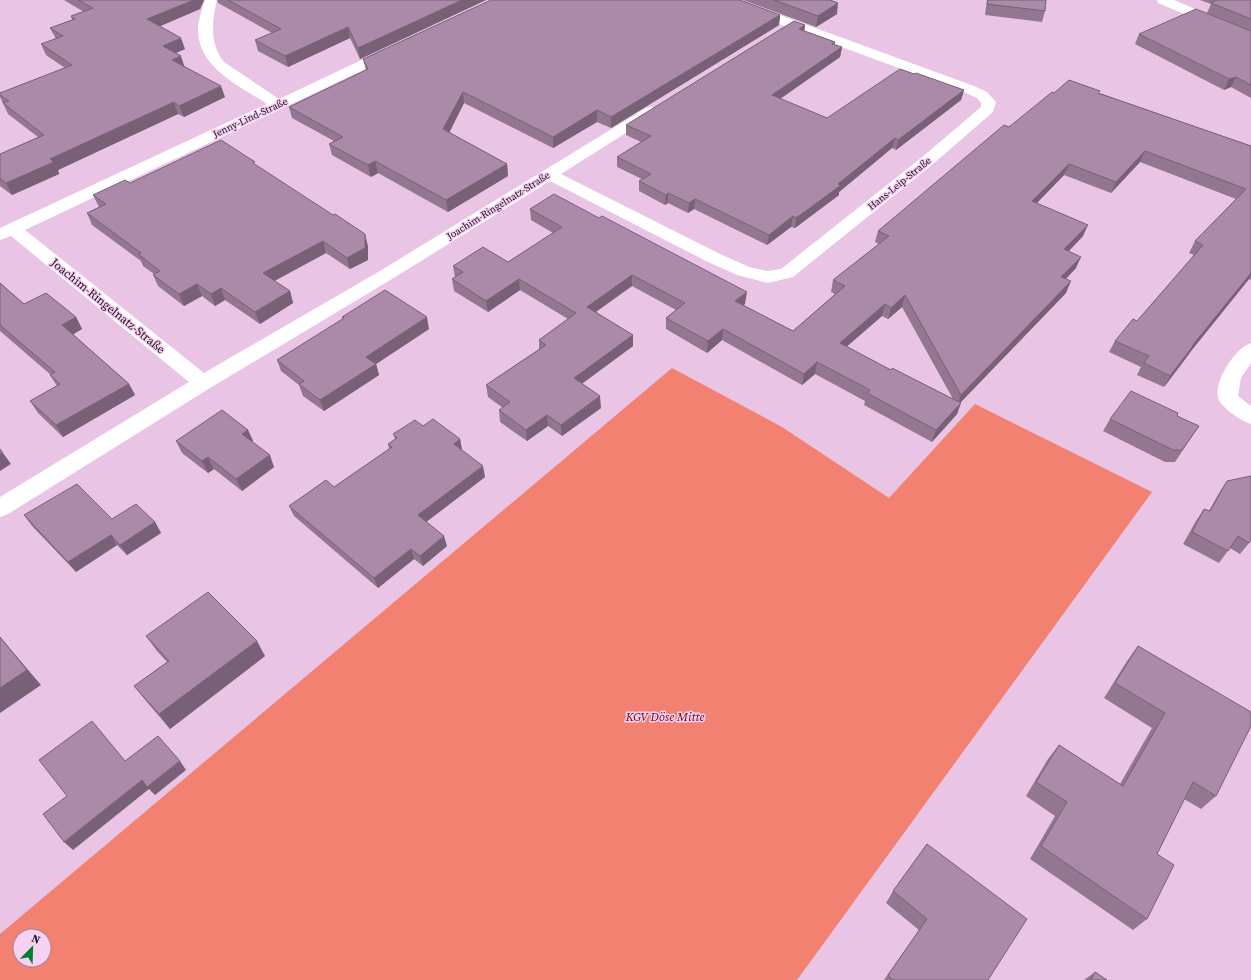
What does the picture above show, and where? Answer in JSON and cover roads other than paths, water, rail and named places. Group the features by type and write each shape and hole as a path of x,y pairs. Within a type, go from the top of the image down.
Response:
{"street":[{"path":"211,0 206,18 205,32 211,55 219,65 277,104"},
{"name":"Hans-Leip-Straße","path":"549,174 712,257 743,271 768,277 787,273 988,109 989,102 982,95 969,89 727,0"},
{"path":"1163,0 1251,38"},
{"path":"773,36 792,24"},
{"name":"Jenny-Lind-Straße","path":"6,232 405,44"},
{"name":"Joachim-Ringelnatz-Straße","path":"0,508 203,383 325,312 666,102"},
{"name":"Joachim-Ringelnatz-Straße","path":"6,232 203,383"},
{"path":"1251,350 1232,372 1227,387 1228,399 1251,417"}],"park label":[{"name":"KGV Döse Mitte","path":"665,717"}]}
